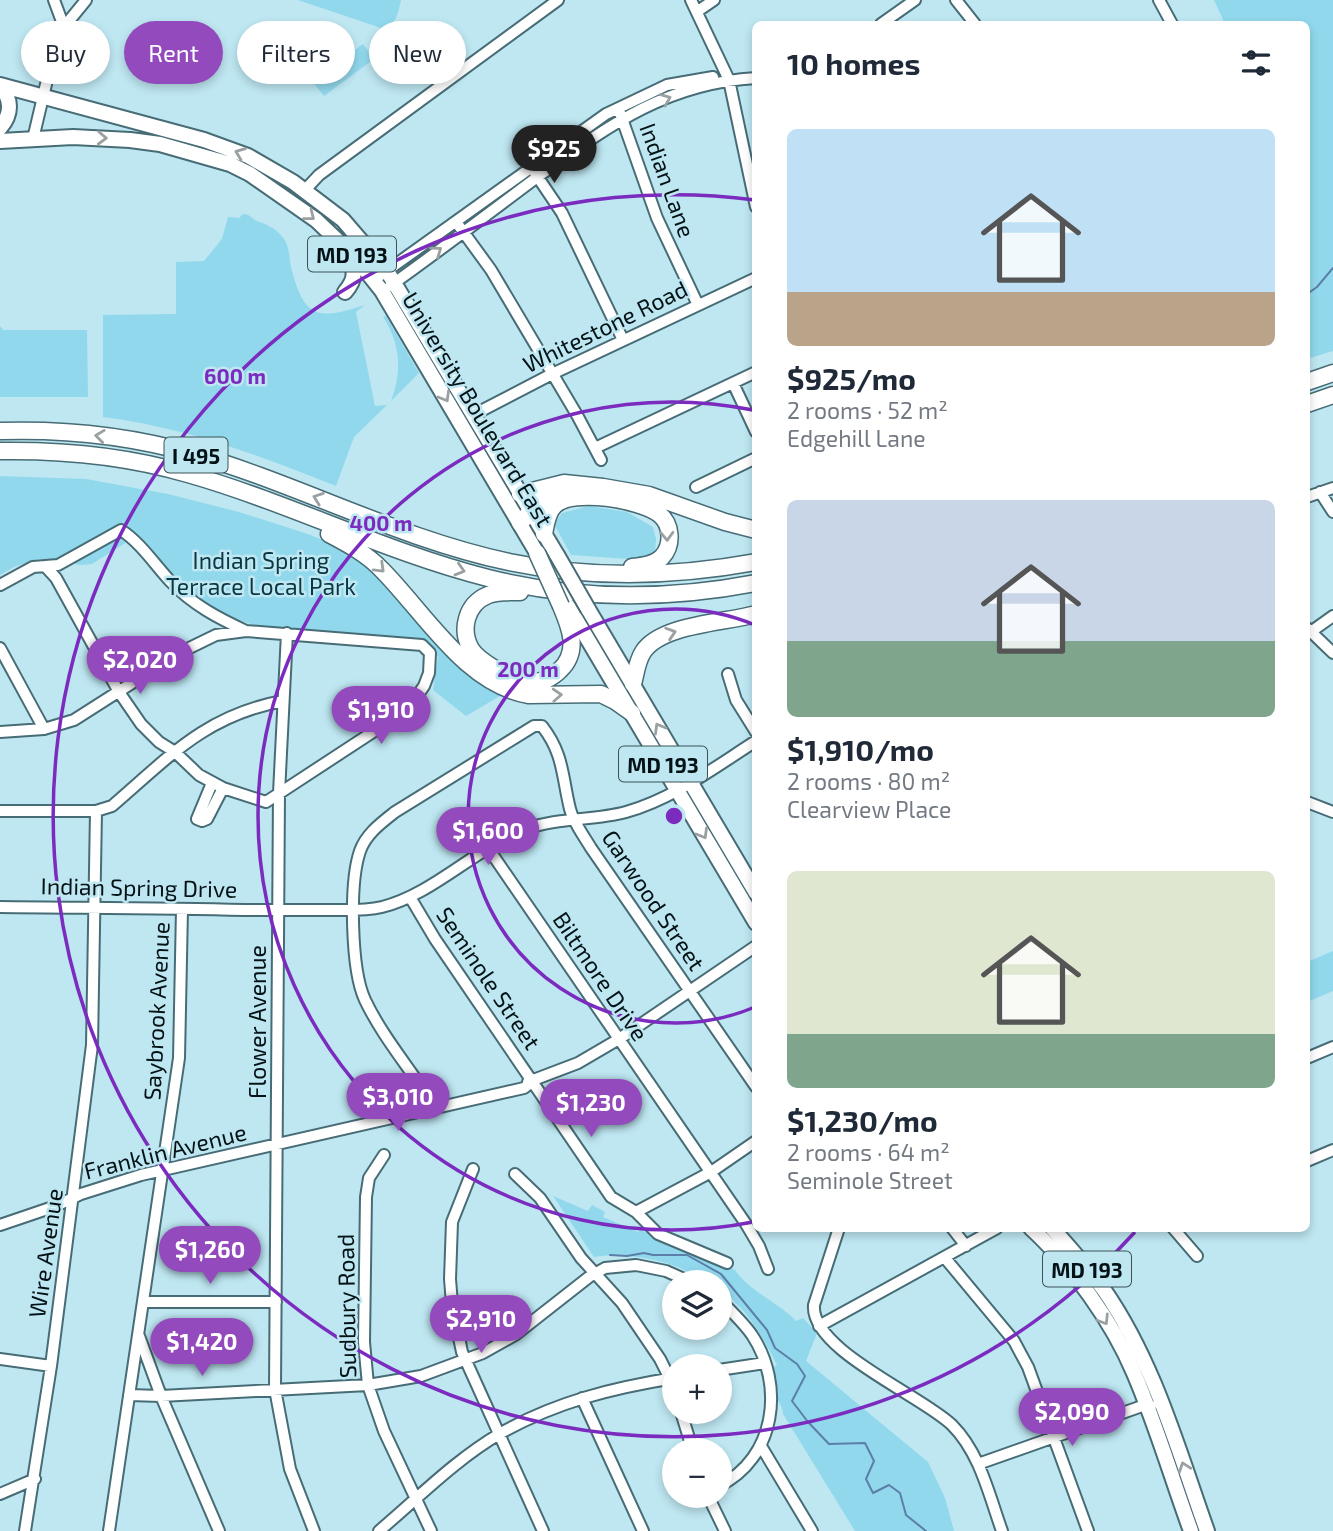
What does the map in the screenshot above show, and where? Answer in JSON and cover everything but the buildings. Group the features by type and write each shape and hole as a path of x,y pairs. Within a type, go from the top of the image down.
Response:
{"highway":[{"path":"1310,381 1333,373"},
{"path":"1310,403 1333,395"},
{"name":"I 495","path":"0,431 105,436 194,454 458,548 509,562 571,571 660,574 752,562"},
{"name":"I 495","path":"0,451 62,452 121,459 190,474 403,552 528,587 621,596 694,593 752,584"},
{"path":"520,494 564,483 603,486 649,495 752,529"},
{"path":"525,517 552,493 577,487 603,486"},
{"path":"234,489 338,538 367,556 461,657 506,689 529,695 601,694 632,713"},
{"path":"544,534 552,507 573,497 634,503 660,514 666,522 670,540 667,550 652,564 571,571"},
{"path":"537,553 564,606 572,647 566,663 552,677 531,683 511,679 480,659 469,646 466,620 475,604 489,594 507,592 621,596"},
{"path":"633,684 642,654 656,638 679,630 752,615"}],"main road":[{"name":"University Boulevard East","path":"0,85 204,140 248,156 305,190 343,220 473,415 520,494 537,553"},
{"path":"0,85 6,93 10,109 0,128"},
{"name":"University Boulevard East","path":"0,141 73,137 130,139 160,144 230,164 250,174 303,210 384,282 525,517 544,534 557,555 752,886"},
{"path":"335,238 341,253 354,268 351,282 345,292"},
{"name":"MD 193","path":"564,606 632,713 752,916"},
{"name":"MD 193","path":"1034,1232 1093,1301 1120,1345 1134,1374 1191,1531"},
{"name":"MD 193","path":"1055,1232 1104,1291 1146,1366 1164,1407 1207,1531"}],"street":[{"path":"54,0 62,21"},
{"path":"69,21 86,0"},
{"path":"305,190 319,175 558,0"},
{"path":"691,0 729,80 752,188"},
{"path":"698,11 714,0"},
{"path":"885,21 915,0"},
{"path":"956,0 973,21"},
{"path":"1159,0 1170,21"},
{"path":"460,227 531,167 591,123 691,89 729,80 752,78"},
{"path":"33,139 46,84"},
{"path":"384,282 460,227 538,177 620,113"},
{"name":"Indian Lane","path":"620,113 657,218 698,305"},
{"path":"531,167 562,213 623,340"},
{"path":"460,227 491,270 601,460"},
{"name":"Whitestone Road","path":"473,415 552,374 752,280"},
{"path":"595,449 752,374"},
{"path":"733,383 752,423"},
{"path":"696,487 752,460"},
{"path":"1310,496 1333,488"},
{"path":"1320,492 1333,512"},
{"path":"0,585 33,567 58,565 121,530 199,607 246,631"},
{"path":"0,732 44,729 74,720 119,692 199,642 216,635 246,631 422,645 430,653 424,686 408,709 266,802 218,786 199,775 175,752 159,743 119,692 56,578 45,566"},
{"path":"1310,628 1333,616"},
{"path":"1310,630 1333,653"},
{"name":"Flower Avenue","path":"287,633 279,793 275,1389 290,1469 314,1531"},
{"path":"0,648 44,729"},
{"path":"728,674 736,700 752,726"},
{"path":"0,811 96,811 112,806 198,732 256,706 283,701"},
{"name":"Garwood Street","path":"354,910 354,875 357,863 364,844 376,827 395,812 527,729 542,726 551,736 561,762 570,811 591,848 752,1081"},
{"name":"Indian Spring Drive","path":"0,906 278,911 382,907 410,897 488,848 527,828 629,812 678,790 752,744"},
{"path":"1310,803 1333,812"},
{"name":"Wire Avenue","path":"25,1531 51,1366 69,1200 92,1045 96,811"},
{"name":"Biltmore Drive","path":"488,848 755,1238 768,1269"},
{"name":"Seminole Street","path":"410,897 435,939 611,1197 639,1215 658,1234 727,1263"},
{"name":"Saybrook Avenue","path":"109,1531 179,1058 182,909"},
{"path":"354,910 356,970 360,989 376,1020 435,1108"},
{"name":"Franklin Avenue","path":"0,1225 48,1207 55,1201 69,1200 141,1175 512,1090 522,1083 578,1063 619,1039 752,949"},
{"path":"1310,1057 1333,1047"},
{"path":"639,1215 752,1144"},
{"path":"1310,1160 1333,1150"},
{"name":"Sudbury Road","path":"384,1155 369,1178 366,1197 364,1342 368,1385 384,1431 431,1531"},
{"path":"473,1169 455,1210 451,1235 452,1304 466,1360 543,1531"},
{"path":"515,1174 540,1198 594,1274 622,1303 662,1362"},
{"path":"837,1232 814,1305 819,1326 832,1341 862,1365 938,1413 963,1436 978,1464 1002,1531"},
{"path":"955,1232 966,1246"},
{"path":"819,1326 990,1232"},
{"path":"1176,1232 1197,1256"},
{"path":"945,1258 1014,1341 1028,1367 1056,1437 1088,1531"},
{"path":"129,1395 161,1396 368,1385 421,1376 466,1360 515,1335 605,1268 636,1265 666,1270"},
{"path":"145,1302 276,1302"},
{"path":"732,1313 752,1336 765,1363 772,1387 769,1424 761,1446 732,1478"},
{"path":"138,1336 219,1531"},
{"path":"0,1359 51,1366"},
{"path":"732,1368 765,1363"},
{"path":"379,1531 458,1463 499,1434 553,1408 582,1398 615,1388 662,1382"},
{"path":"582,1398 643,1531"},
{"path":"978,1464 1145,1405 1164,1407"},
{"path":"761,1446 812,1531"},
{"path":"0,1494 35,1479"},
{"path":"714,1508 725,1531"}],"green space":[{"path":"298,0 401,0 394,21 369,21 369,24"},
{"path":"1214,0 1333,0 1333,351 1310,358 1310,21 1224,21"},
{"path":"363,44 369,52 369,63 355,73 355,50"},
{"path":"314,84 340,84 324,96"},
{"path":"243,214 272,228 284,239 297,287 309,307 326,314 365,305 356,312 375,406 387,405 354,437 336,486 193,435 103,417 103,315 176,314 176,262 204,261 222,239 228,217 239,218"},
{"path":"386,316 419,373 391,401 397,379 398,358 393,337 383,317"},
{"path":"0,326 3,330 87,330 88,397 0,397"},
{"name":"Indian Spring Terrace Local Park","path":"0,476 86,479 168,494 239,512 342,548 375,570 422,628 458,662 505,693 466,716 433,690 438,657 423,642 263,626 235,619 210,606 187,589 138,535 92,564 39,559 0,575"},
{"path":"589,506 627,512 653,527 656,539 655,554 643,560 571,555 554,524 562,513"},
{"path":"1333,951 1333,991 1310,1001 1310,961"},
{"path":"553,1196 588,1211 592,1205 605,1212 603,1217 735,1270 748,1285 796,1321 803,1318 817,1333 806,1361 928,1462 945,1498 954,1531 855,1531 783,1414 780,1403 763,1380 761,1375 777,1365 753,1323 732,1300 732,1270 684,1270 647,1259 615,1255 594,1257"}],"waterway":[{"path":"1310,292 1333,268"},
{"path":"610,1255 687,1255 721,1274 767,1330 775,1348 797,1364 805,1376 792,1401 808,1422 829,1444 865,1443 874,1461 866,1479 873,1493 889,1485 900,1493 906,1515 926,1531"}]}
